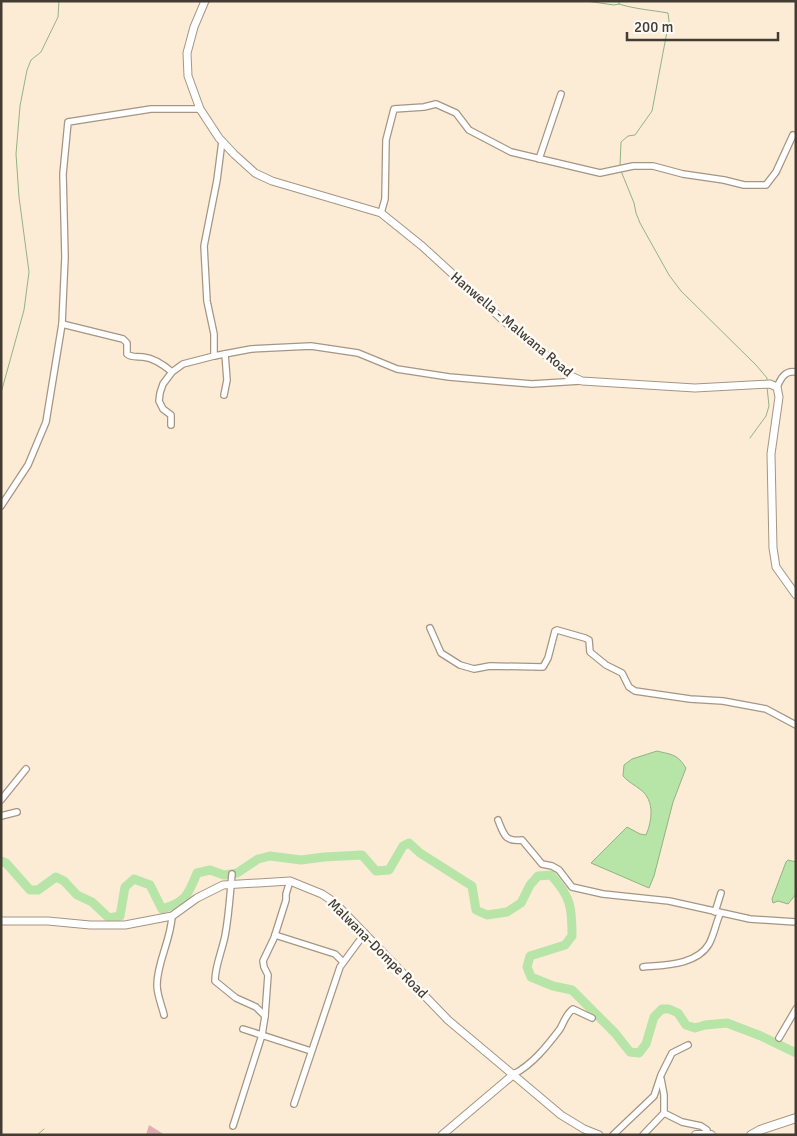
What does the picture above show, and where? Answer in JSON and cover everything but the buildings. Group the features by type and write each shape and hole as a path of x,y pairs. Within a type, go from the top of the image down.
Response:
{"main road":[{"path":"752,1135 760,1130 796,1118"},
{"path":"696,1135 709,1134"}],"street":[{"name":"Hanwella - Malwana Road","path":"205,1 194,27 188,53 188,76 200,109 222,141 255,173 272,181 381,213 422,246 504,321 571,376 582,380 695,388 770,385"},
{"path":"539,159 561,94"},
{"path":"381,213 386,199 386,140 394,109 424,107 436,104 456,113 469,130 511,152 600,173 634,166 653,166 682,174 724,180 744,186 766,185 776,172 793,135"},
{"path":"1,506 28,465 46,422 62,324 65,258 63,174 68,122 151,109 200,109"},
{"path":"214,356 214,334 208,301 204,246 217,180 222,141"},
{"path":"62,324 123,339 127,343 127,354 130,357 145,357 167,367 172,372"},
{"path":"171,425 171,415 162,409 159,402 160,393 172,372 183,364 251,349 311,346 358,353 397,369 532,384 582,380"},
{"path":"224,396 227,380 225,354"},
{"path":"796,372 790,371 770,385 779,397 771,454 773,548 776,567 796,595"},
{"path":"430,628 437,647 444,656 460,665 474,669 490,666 543,667 548,658 555,631 557,630 589,640 590,652 606,665 622,673 629,687 634,692 752,706 776,713 796,725"},
{"path":"1,800 26,768"},
{"path":"1,816 17,812"},
{"path":"498,820 508,839 514,841 522,840 542,864 559,870 572,886 603,894 668,902 750,919 796,922"},
{"path":"232,874 225,937 215,973 215,981 236,998 256,1007 265,1016"},
{"path":"233,1126 262,1035 268,975 264,967 264,961 286,900 290,881"},
{"name":"Malwana-Dompe Road","path":"1,921 48,921 90,925 125,925 172,916 197,898 223,885 290,881 322,894 334,902 448,1020 561,1115 584,1129 599,1135"},
{"path":"643,966 667,965 687,960 702,952 709,944 721,892"},
{"path":"164,1015 157,987 172,926 172,916"},
{"path":"294,1104 340,967 365,933"},
{"path":"274,935 335,954 343,962"},
{"path":"442,1135 514,1074 526,1067 547,1046 569,1012 573,1009 592,1018"},
{"path":"778,1038 796,1009"},
{"path":"243,1029 311,1051"},
{"path":"613,1135 650,1100 672,1053 688,1045"},
{"path":"643,1135 664,1113 664,1095 661,1079"},
{"path":"664,1113 682,1122 701,1126 709,1134"}],"shaded area":[{"path":"657,751 674,756 686,768 673,802 654,876 649,888 591,863 627,827 646,835 651,818 649,800 641,790 623,776 624,765 632,759"},
{"path":"788,860 796,862 796,894 788,904 778,901 773,903 772,899"},
{"path":"149,1125 165,1135 146,1135"}],"waterway":[{"path":"1,393 24,310 29,272 19,197 16,154 20,106 27,70 31,60 41,52 58,17 59,1"},
{"path":"586,1 619,4"},
{"path":"619,1 619,4 625,6 668,13 669,21 652,111 635,135 628,136 621,142 620,167"},
{"path":"621,171 640,223 669,275 681,291 756,365 767,378 767,381"},
{"path":"750,438 766,416 769,406 767,387"},
{"path":"1,861 6,863 30,890 38,890 56,877 64,881 77,895 92,902 109,918 120,916 125,887 134,879 150,885 162,909 176,904 185,897 197,873 210,870 224,875 237,873 258,859 270,856 301,860 362,855 376,871 389,870 403,846 409,843 420,853 472,886 476,910 487,915 507,912 521,903 530,885 538,876 551,875 563,890 569,903 572,917 572,936 565,945 530,956 527,967 531,977 553,986 572,990 615,1033 630,1052 639,1053 646,1044 654,1017 662,1009 669,1009 678,1013 686,1025 695,1028 727,1023 761,1036 796,1053"},
{"path":"37,1135 44,1129"}]}
